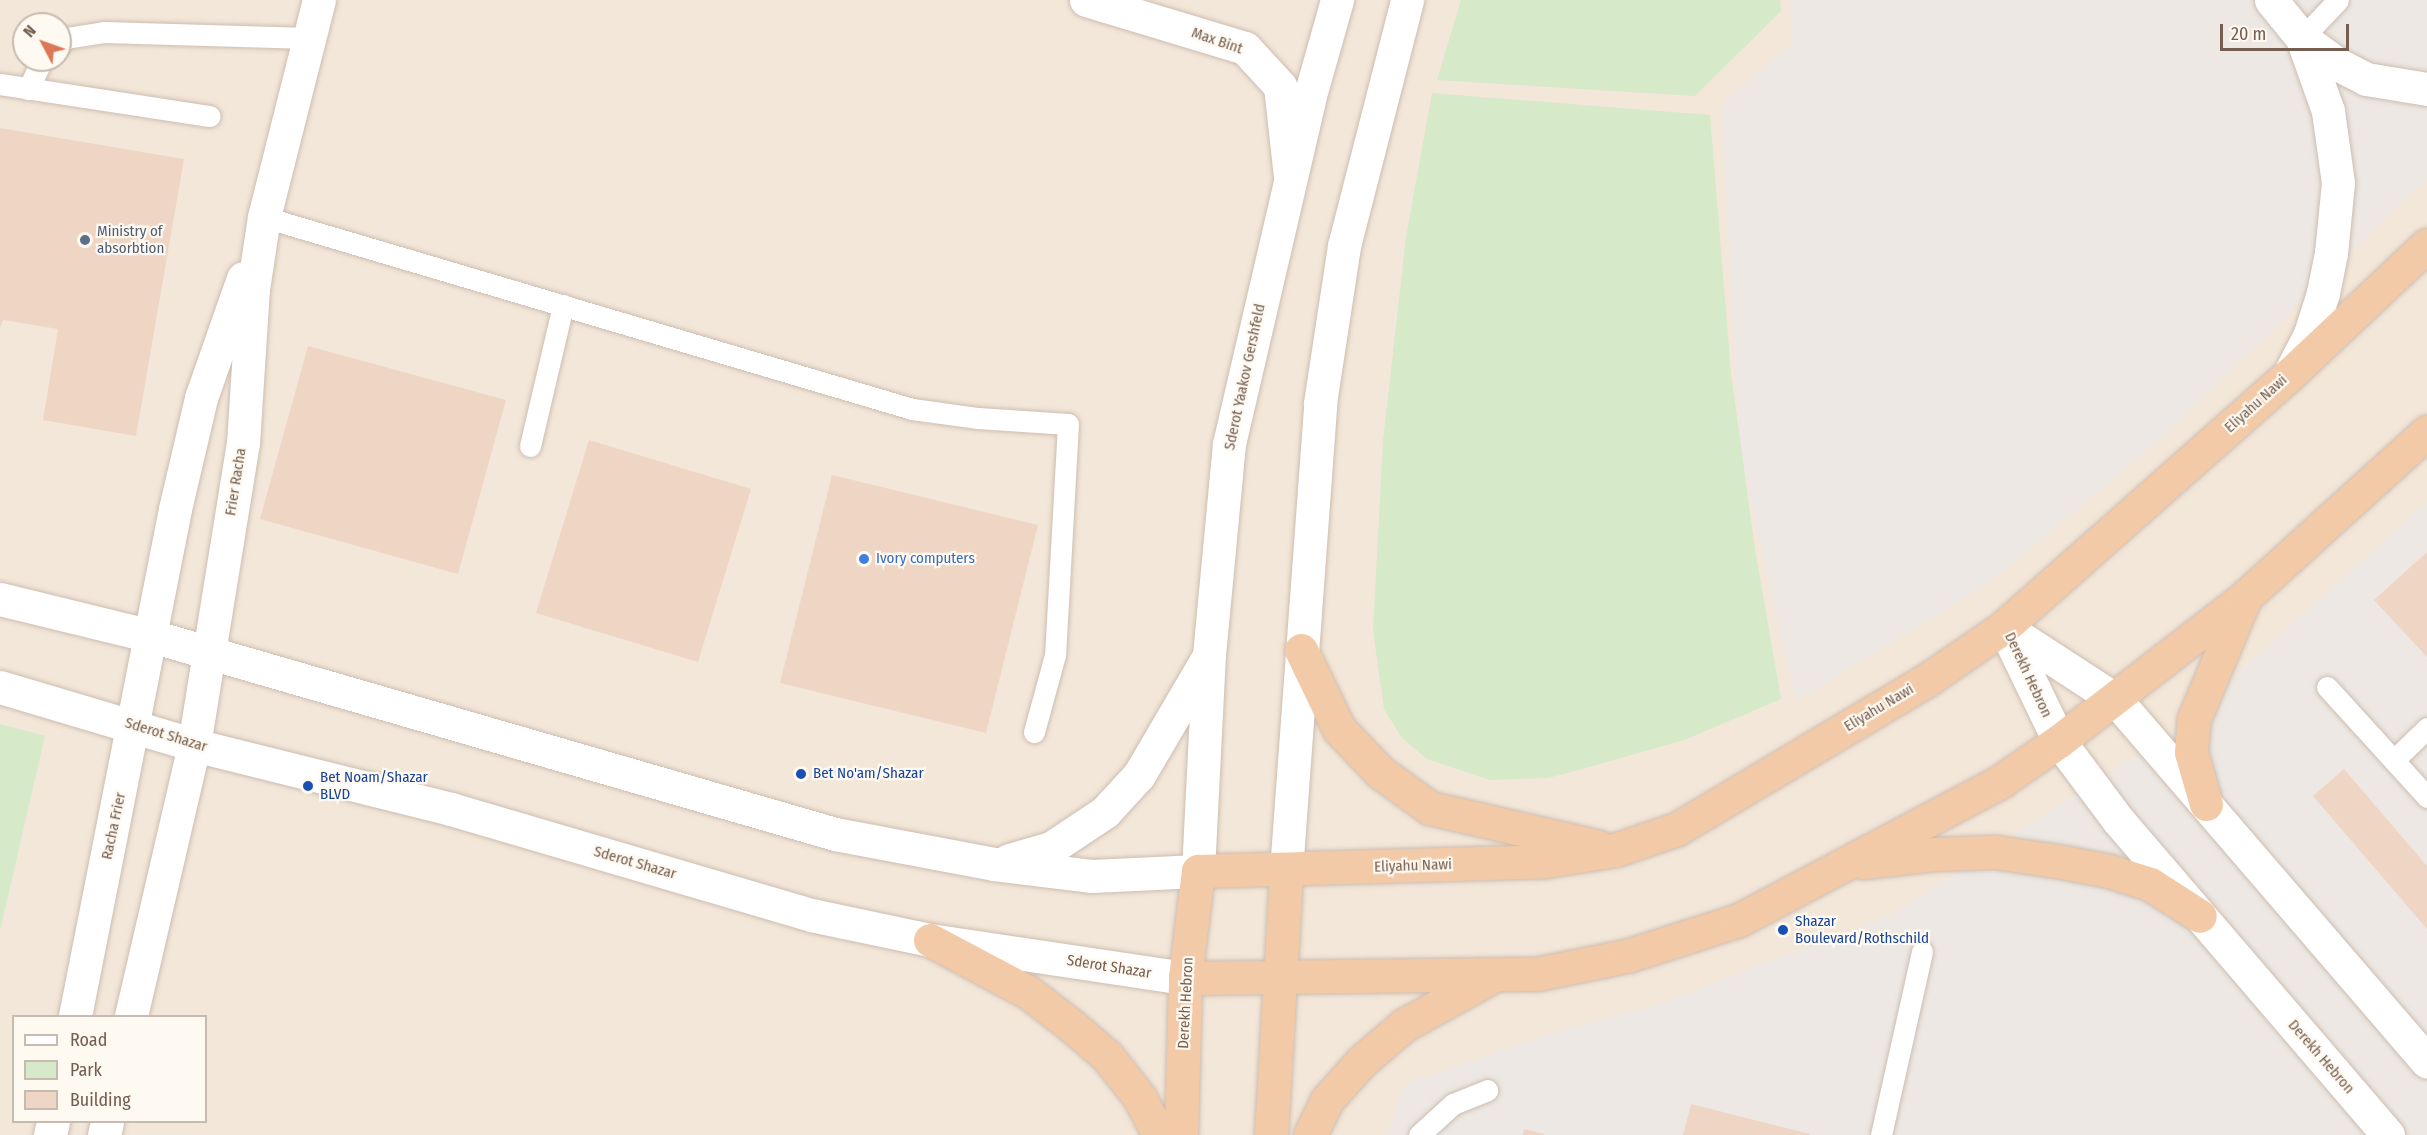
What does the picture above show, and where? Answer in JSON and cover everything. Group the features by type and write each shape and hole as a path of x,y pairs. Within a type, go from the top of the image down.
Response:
{"highway":[{"name":"Eliyahu Nawi","path":"1198,871 1286,871 1546,861 1615,850 1677,829 1927,680 2004,627 2290,374 2427,245"},
{"path":"1281,975 1493,976 1537,974 1630,955 1739,920 2001,781 2059,741 2116,700 2245,597 2427,432"},
{"path":"2206,804 2192,752 2194,719 2245,597"},
{"path":"1301,650 1339,729 1380,772 1430,808 1615,850"},
{"path":"1843,864 1974,853 2057,861 2109,871 2150,884 2200,916"},
{"name":"Derekh Hebron","path":"1181,1135 1185,978 1198,871"},
{"path":"1271,1135 1286,871"},
{"path":"930,940 1028,992 1072,1026 1107,1056 1133,1089 1159,1135"},
{"name":"Sderot Shazar","path":"1185,978 1281,975"},
{"path":"1310,1135 1327,1100 1362,1060 1404,1025 1493,976"}],"main road":[{"name":"Frier Racha","path":"148,635 201,398 264,217 319,0"},
{"name":"Max Bint","path":"1086,0 1245,48 1280,86 1290,178"},
{"name":"Sderot Yaakov Gershfeld","path":"1198,871 1209,655 1229,444 1290,178 1337,0"},
{"path":"1286,871 1320,403 1344,246 1407,0"},
{"path":"2271,0 2302,38 2366,80 2427,89"},
{"path":"2290,374 2310,333 2323,293 2331,253 2338,183 2328,111 2302,38"},
{"name":"Frier Racha","path":"194,745 243,443 253,289 264,217"},
{"path":"0,599 148,635 835,834 994,864 1092,876 1198,871"},
{"name":"Derekh Hebron","path":"2004,627 2116,700 2427,1062"},
{"name":"Derekh Hebron","path":"2004,627 2059,741 2118,820 2388,1135"},
{"name":"Racha Frier","path":"75,1015 135,726 148,635"},
{"path":"994,864 1051,848 1105,812 1139,775 1209,655"},
{"name":"Sderot Shazar","path":"0,687 194,745 451,809 811,915 930,940 1185,978"},
{"path":"131,1015 194,745"}],"lane":[{"path":"2302,38 2338,0"},
{"path":"72,37 104,32 309,38"},
{"path":"28,89 36,72"},
{"path":"0,84 210,116"},
{"path":"264,217 912,409 978,418 1068,424 1055,655 1034,732"},
{"path":"530,446 562,305"},
{"path":"2327,687 2427,797"},
{"path":"2394,760 2427,728"},
{"path":"1881,1135 1923,952"},
{"path":"1419,1135 1453,1104 1487,1090"}],"shaded area":[{"path":"0,0 2427,0 2427,1135 0,1135"},
{"path":"1790,0 2427,0 2427,178 2164,436 1993,580 1796,701 1740,453 1721,104 1792,43"},
{"path":"2427,501 2427,1135 1388,1135 1404,1085 1551,1033 1656,1005 1894,913 2178,728"}],"green space":[{"path":"1461,0 1780,0 1781,11 1695,96 1437,80"},
{"path":"1432,93 1710,115 1731,373 1755,549 1781,699 1684,740 1582,769 1548,778 1490,780 1427,759 1402,738 1384,709 1373,631 1383,441 1406,237"},
{"path":"0,724 45,736 0,931"}],"building":[{"name":"Ministry of absorbtion","path":"0,128 184,159 136,436 43,420 58,329 3,320 0,328"},
{"path":"308,346 506,400 458,574 260,519"},
{"path":"589,440 751,489 698,662 536,613"},
{"path":"832,475 1038,525 986,733 780,683"},
{"path":"2427,552 2427,657 2374,600"},
{"path":"2344,769 2427,866 2427,929 2313,796"},
{"path":"1691,1104 1810,1134 1810,1135 1683,1135"},
{"path":"1524,1129 1544,1134 1544,1135 1523,1135"}],"place":[{"name":"Ministry of absorbtion","path":"85,240"},
{"name":"Ivory computers","path":"864,559"},
{"name":"Bet No'am/Shazar","path":"801,774"},
{"name":"Bet Noam/Shazar BLVD","path":"308,786"},
{"name":"Shazar Boulevard/Rothschild","path":"1783,930"}]}
